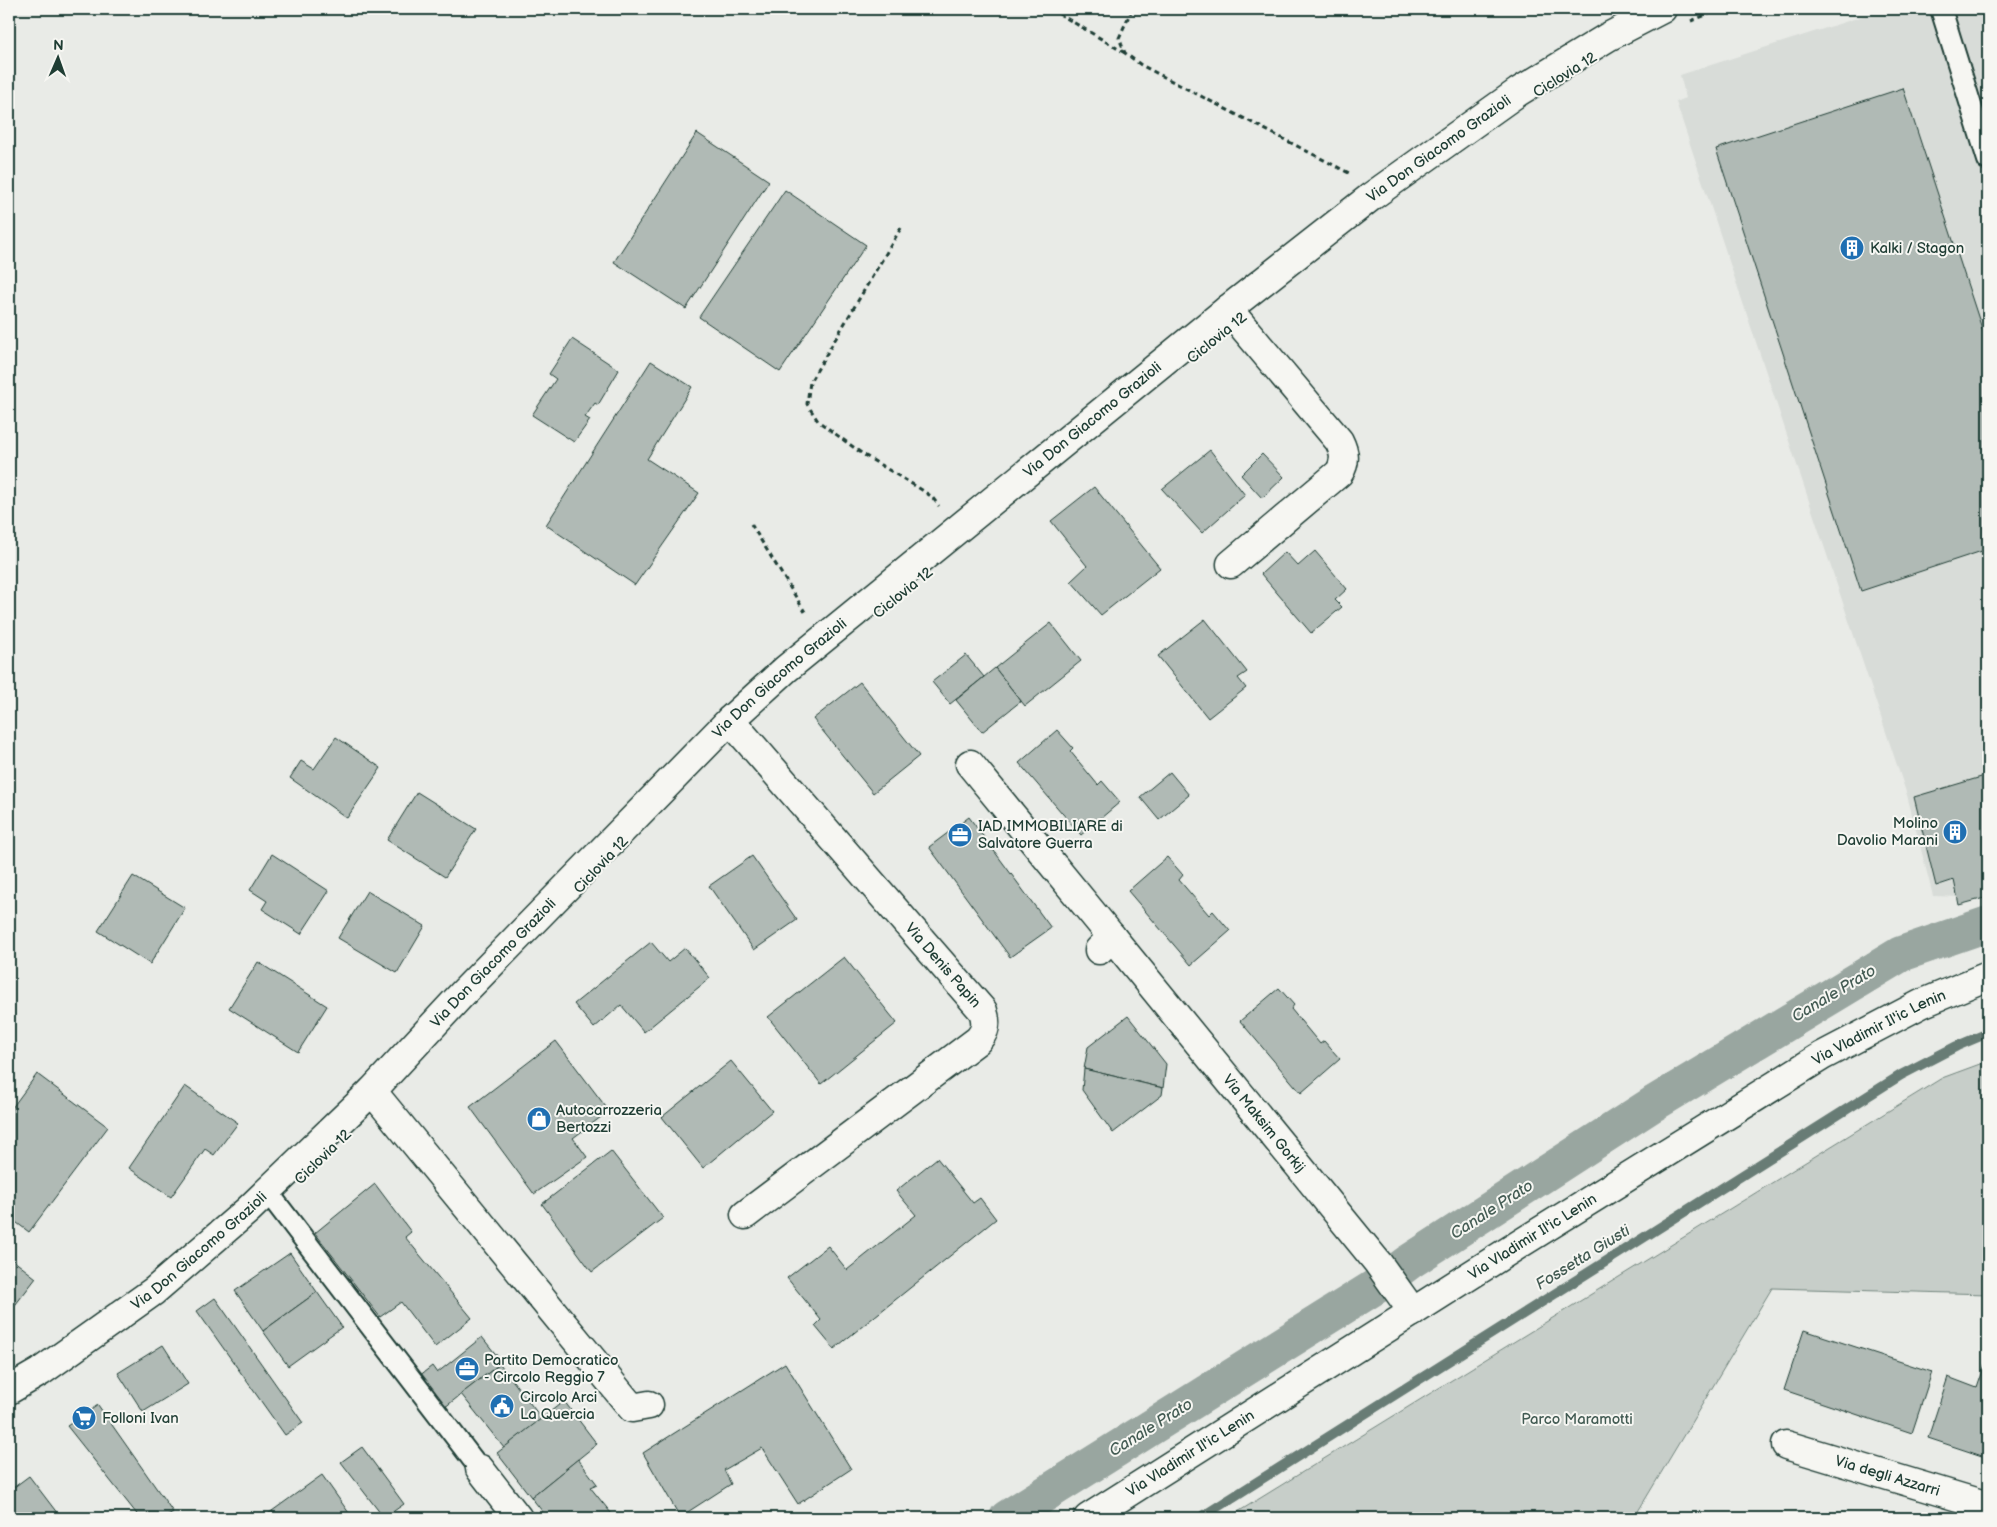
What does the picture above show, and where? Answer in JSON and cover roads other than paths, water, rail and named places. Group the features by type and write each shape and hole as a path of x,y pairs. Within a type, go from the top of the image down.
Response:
{"street":[{"name":"Via Don Giacomo Grazioli","path":"9,1390 40,1372 154,1291 267,1192 372,1091 462,993 730,720 786,669 1228,309 1381,190 1518,92 1608,37 1662,9"},
{"path":"1228,309 1344,449 1343,466 1339,473 1231,564"},
{"name":"Via Denis Papin","path":"730,720 983,1011 986,1027 978,1040 745,1215"},
{"name":"Via Maksim Gorkij","path":"970,764 1106,944 1378,1263 1413,1312"},
{"name":"Via Vladimir Il'ic Lenin","path":"1088,1518 1822,1056 1921,1004 1988,976"},
{"path":"372,1091 632,1408 650,1405"},
{"name":"Via degli Azzarri","path":"1786,1445 1988,1506"},
{"path":"480,1469 518,1518"}],"lane":[{"path":"1941,9 1988,160"},
{"path":"267,1192 480,1469"}],"waterway":[{"name":"Canale Prato","path":"1007,1518 1378,1285 1409,1262 1653,1104 1901,954 1988,924"},
{"name":"Fossetta Giusti","path":"1200,1518 1901,1075 1957,1046 1988,1033"}],"place":[{"name":"Kalki / Stagon","path":"1852,248"},
{"name":"Molino Davolio Marani","path":"1955,832"},
{"name":"IAD IMMOBILIARE di Salvatore Guerra","path":"960,835"},
{"name":"Autocarrozzeria Bertozzi","path":"539,1119"},
{"name":"Partito Democratico - Circolo Reggio 7","path":"467,1369"},
{"name":"Circolo Arci La Quercia","path":"502,1406"},
{"name":"Folloni Ivan","path":"84,1418"}],"park label":[{"name":"Parco Maramotti","path":"1577,1419"}]}
